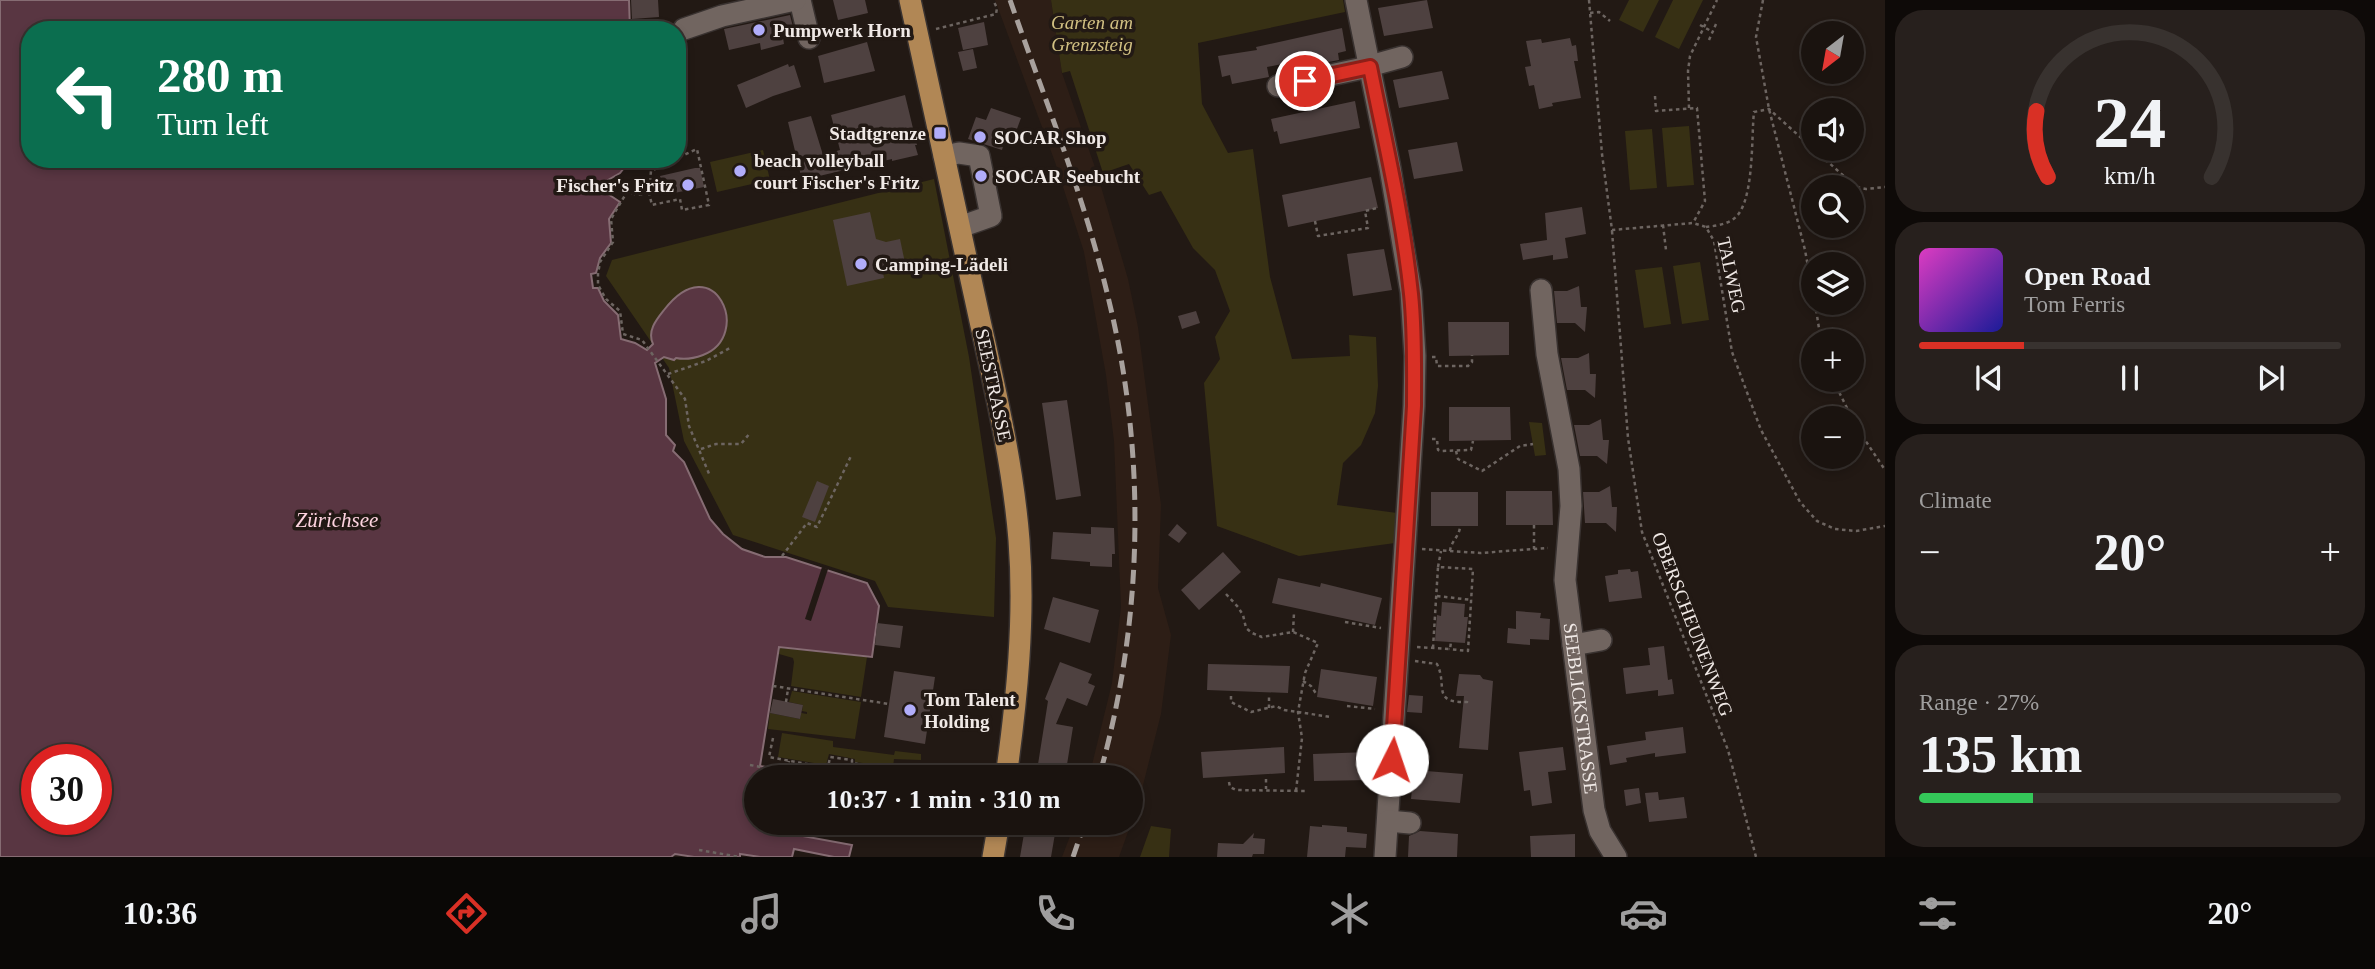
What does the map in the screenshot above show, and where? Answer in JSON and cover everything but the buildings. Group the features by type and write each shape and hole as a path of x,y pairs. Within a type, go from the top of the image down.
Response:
{"main road":[{"name":"SEESTRASSE","path":"910,0 1008,454 1019,541 1019,649 1008,765"},
{"path":"993,857 997,835"}],"street":[{"path":"686,28 722,16 794,0"},
{"path":"800,0 809,38"},
{"path":"1356,0 1404,243 1414,335 1414,406 1385,857"},
{"path":"1278,86 1370,67 1402,57"},
{"path":"944,156 959,153 979,156 991,216 960,227"},
{"name":"SEEBLICKSTRASSE","path":"1541,290 1547,354 1569,469 1571,506 1560,551 1594,810 1600,831 1616,857"},
{"path":"1573,645 1601,640"},
{"path":"1388,821 1410,823"}],"path":[{"path":"931,30 992,16 997,8 993,0"},
{"path":"1589,0 1602,153 1612,230"},
{"path":"1689,108 1690,56 1702,26 1717,0"},
{"path":"1763,0 1756,37 1769,109 1805,252"},
{"path":"1590,13 1599,12 1610,21"},
{"path":"1709,40 1716,24"},
{"path":"1702,26 1713,32"},
{"path":"1655,96 1656,111 1697,108 1705,201 1693,223"},
{"path":"1769,109 1856,187 1885,187"},
{"path":"1706,227 1733,220 1743,209 1749,195 1754,112 1769,109"},
{"path":"657,168 651,171 649,193 652,205 680,199 682,210 709,205 697,149 686,154"},
{"path":"649,193 638,195 627,192 611,219 613,242 600,262 598,285 606,299 620,311 623,334 646,344 685,398 689,426 710,476"},
{"path":"1315,221 1318,236 1368,228 1365,211 1388,206"},
{"name":"TALWEG","path":"1612,230 1693,223 1706,227 1714,242 1732,352 1761,430 1800,502 1817,521 1835,529 1856,531 1885,526"},
{"path":"1663,225 1666,250"},
{"name":"OBERSCHEUNENWEG","path":"1612,230 1628,438 1642,532 1728,750 1756,857"},
{"path":"715,347 719,352"},
{"path":"668,374 706,361 730,348"},
{"path":"1437,364 1468,366 1472,362 1472,355"},
{"path":"1839,392 1857,428 1885,470"},
{"path":"699,449 716,444 741,444 750,433"},
{"path":"1432,447 1432,439 1437,439 1438,450 1471,450 1473,440"},
{"path":"1456,451 1458,459 1482,471 1520,446 1533,444"},
{"path":"782,556 807,523 817,527 851,456"},
{"path":"1534,525 1534,549"},
{"path":"1450,551 1460,526"},
{"path":"1415,549 1480,553 1534,549 1560,551"},
{"path":"1433,648 1441,551"},
{"path":"1399,646 1468,651 1473,569 1438,567"},
{"path":"1452,598 1453,591"},
{"path":"1226,594 1238,607 1246,628 1252,633 1262,637 1293,632 1318,643 1305,673 1298,712 1302,738 1296,791"},
{"path":"1437,596 1472,600"},
{"path":"1293,632 1294,613"},
{"path":"1345,622 1375,628"},
{"path":"1449,649 1451,642"},
{"path":"1417,662 1437,664 1442,693 1446,699 1453,702 1467,702 1467,699"},
{"path":"1303,681 1311,686 1317,695"},
{"path":"773,686 889,704"},
{"path":"786,702 788,688"},
{"path":"1231,696 1231,702 1251,712 1276,706 1331,717"},
{"path":"1269,696 1269,708"},
{"path":"1347,706 1372,709"},
{"path":"773,737 769,757 811,765"},
{"path":"829,765 830,757 852,760 852,763 862,765"},
{"path":"788,765 789,761"},
{"path":"1266,779 1266,789"},
{"path":"1229,782 1236,790 1306,791"},
{"path":"699,850 740,857"}],"shaded area":[{"path":"995,0 1051,0 1062,73 1097,173 1128,279 1138,327 1161,505 1158,588 1171,635 1161,714 1143,785 1143,765 1092,765 1112,683 1121,607 1114,441 1106,375 1084,252 1055,162"},
{"path":"1070,835 1127,835 1119,857 1062,857"}],"green space":[{"name":"Garten am Grenzsteig","path":"1051,0 1343,0 1345,12 1198,43 1202,104 1228,153 1253,149 1270,277 1292,359 1350,356 1349,335 1376,337 1378,386 1375,413 1361,445 1343,463 1337,505 1397,513 1395,543 1299,556 1217,526 1204,383 1220,359 1215,337 1230,311 1215,270 1193,248 1161,191 1149,195 1129,164 1103,173 1070,71 1062,73"},
{"path":"1629,0 1659,0 1643,32 1619,20"},
{"path":"1673,0 1703,0 1679,49 1655,37"},
{"path":"1689,126 1694,185 1667,187 1662,128"},
{"path":"1652,129 1657,188 1630,190 1625,131"},
{"name":"beach volleyball court Fischer's Fritz","path":"763,150 770,180 717,192 710,162"},
{"path":"934,179 969,357 996,538 994,617 888,607 875,581 733,535 684,441 669,368 606,276 612,260"},
{"path":"1700,262 1709,320 1682,324 1673,266"},
{"path":"1662,267 1671,324 1644,328 1635,270"},
{"path":"1529,422 1542,423 1546,455 1535,456"},
{"path":"780,648 867,657 861,697 791,686 793,658 779,654"},
{"path":"792,691 861,702 855,739 768,729 770,713 800,719 801,713 807,714 802,711 803,705 789,702"},
{"path":"782,733 833,741 833,747 894,755 895,751 921,754 921,760 894,759 893,765 878,765 829,754 826,765 778,757"},
{"path":"1151,826 1171,829 1169,857 1140,857"}],"water":[{"name":"Zürichsee","path":"0,0 629,0 630,21 21,21 21,168 624,168 608,180 608,194 620,202 609,219 611,243 600,258 596,273 591,274 593,288 598,288 604,301 618,315 621,339 647,350 653,344 651,335 655,322 664,310 682,292 698,287 712,291 721,301 726,315 725,331 718,345 697,357 674,360 664,357 655,363 666,399 666,435 675,445 673,451 684,462 710,519 742,549 765,557 786,557 867,583 879,606 872,657 779,647 760,765 744,765 744,835 797,835 852,845 849,857 834,857 794,849 792,857 740,854 740,857 694,857 675,854 671,857 0,857"}],"pier":[{"path":"822,567 828,569 811,621 805,619"}],"railway":[{"path":"1010,0 1064,149 1099,263 1121,360 1130,420 1135,540 1132,600 1114,719 1102,765"},
{"path":"1073,857 1081,835"}],"place":[{"name":"Pumpwerk Horn","path":"759,30"},
{"name":"Stadtgrenze","path":"940,133"},
{"name":"SOCAR Shop","path":"980,137"},
{"name":"beach volleyball court Fischer's Fritz","path":"740,171"},
{"name":"SOCAR Seebucht","path":"981,176"},
{"name":"Fischer's Fritz","path":"688,185"},
{"name":"Camping-Lädeli","path":"861,264"},
{"name":"Tom Talent Holding","path":"910,710"}],"route":[{"path":"1305,81 1370,67 1411,292 1415,356 1414,406 1392,760"}]}
